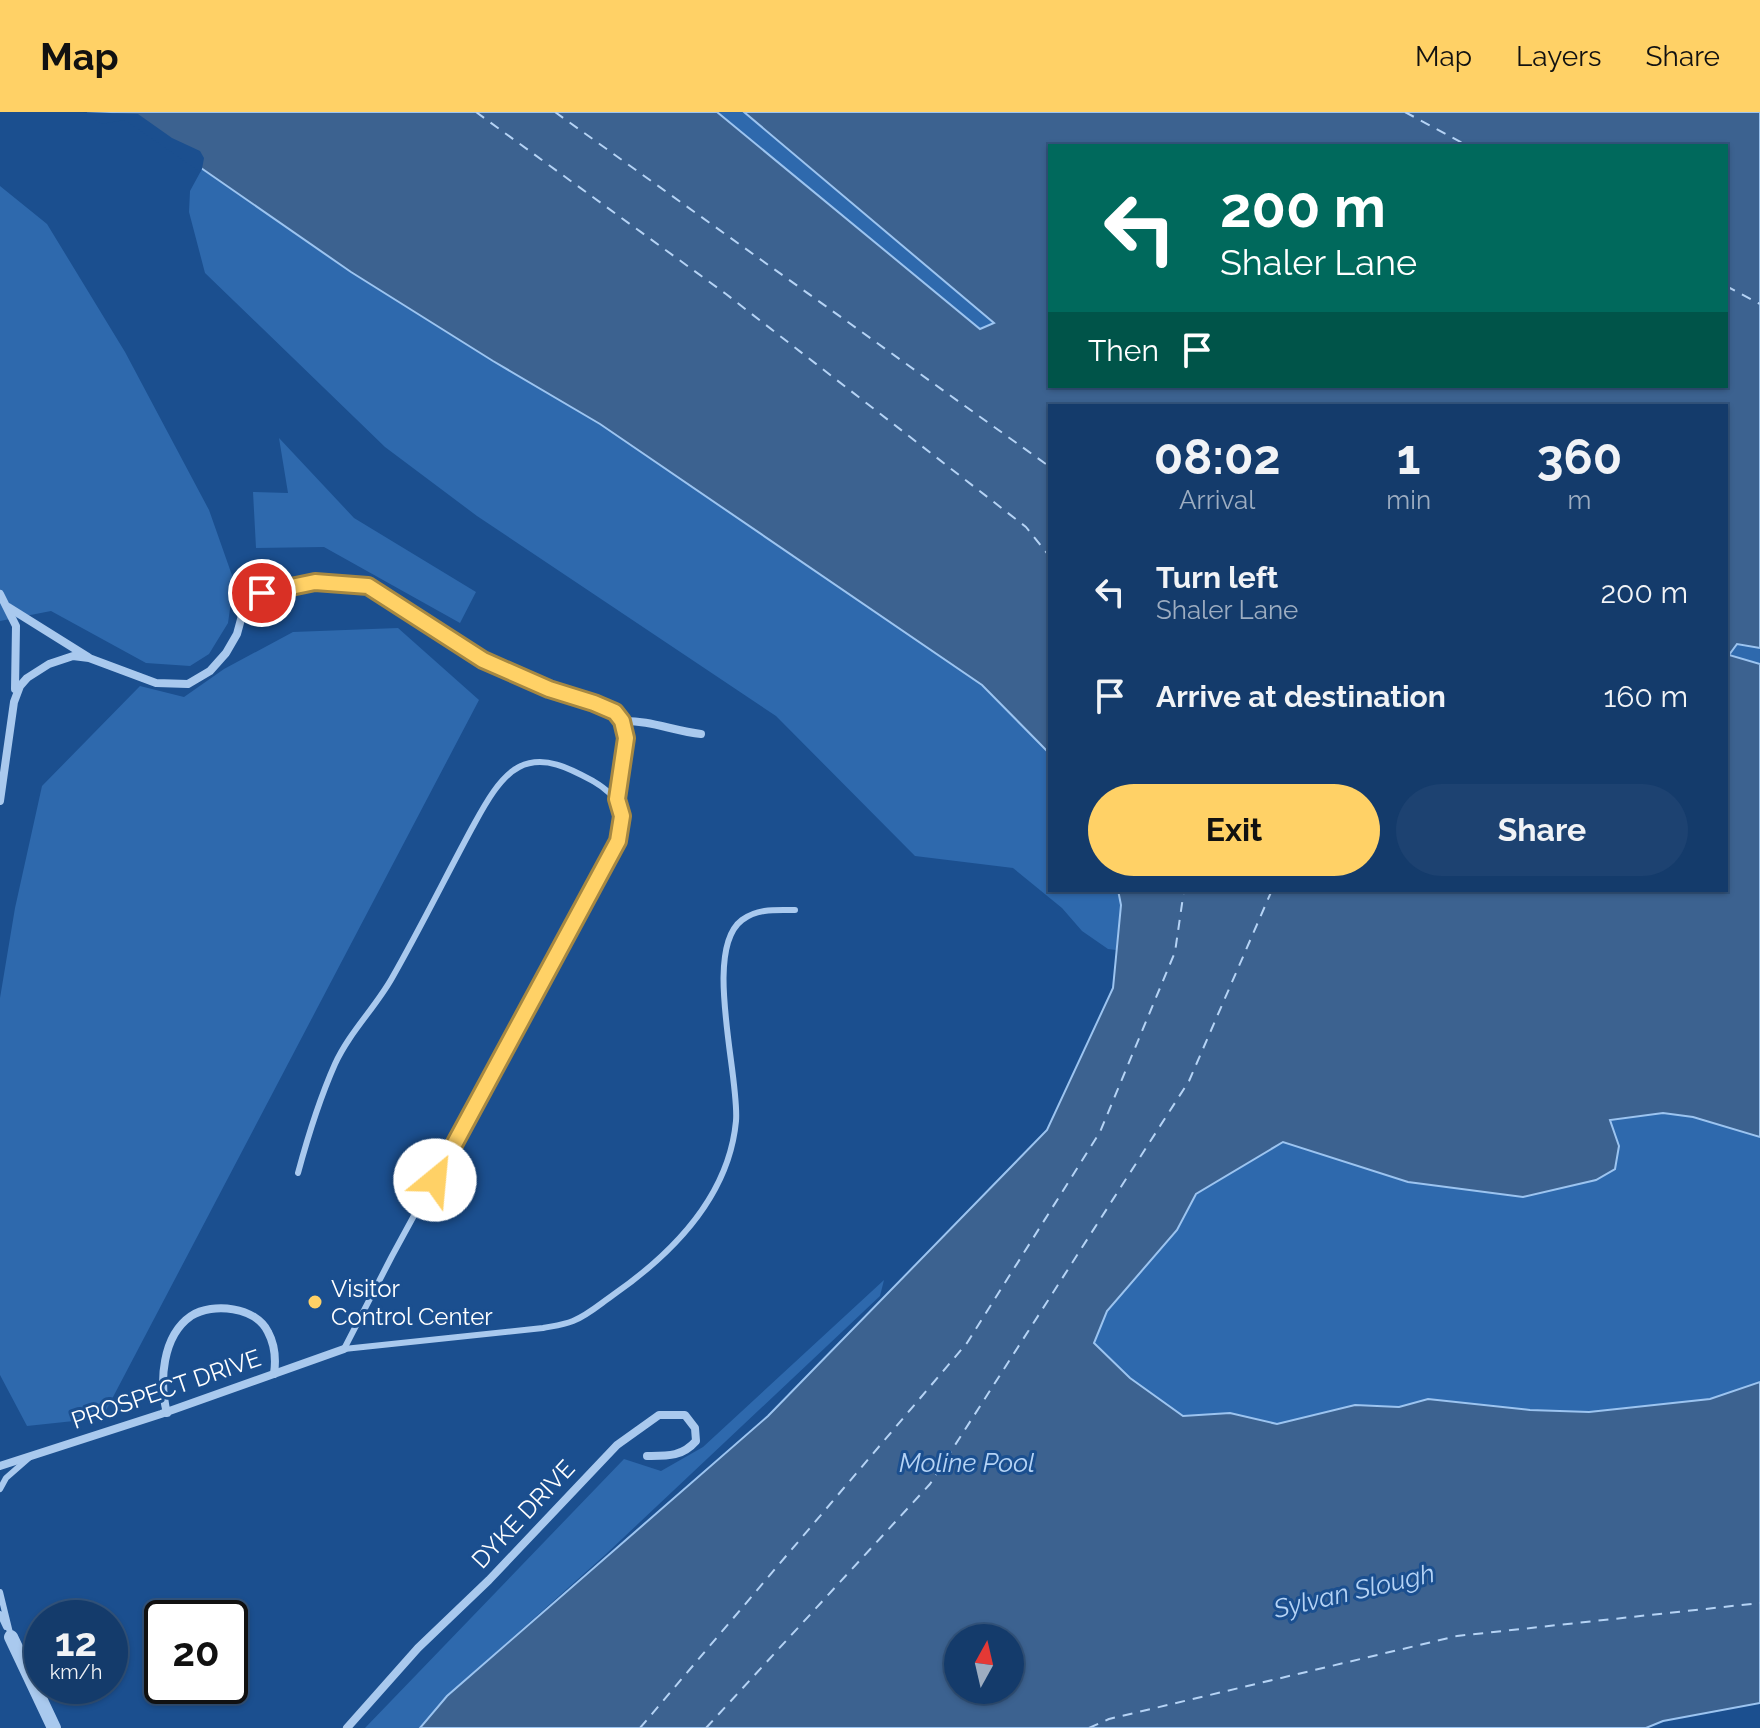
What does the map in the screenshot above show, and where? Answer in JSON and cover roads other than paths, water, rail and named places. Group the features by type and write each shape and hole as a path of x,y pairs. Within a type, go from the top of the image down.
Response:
{"street":[{"path":"8,606 89,658 156,683 188,684 210,671 226,653 237,634 247,597 315,582 368,586 483,660 549,689 607,708 622,721 626,738 617,799"},
{"path":"0,594 16,626 14,702 0,801"},
{"path":"14,702 20,686 39,670 73,656 89,658"},
{"path":"622,721 649,722 675,731 701,734"},
{"path":"167,1413 162,1395 171,1342 185,1322 206,1310 233,1309 259,1321 268,1331 276,1358 274,1374"},
{"name":"PROSPECT DRIVE","path":"0,1466 167,1413 344,1349"},
{"name":"DYKE DRIVE","path":"347,1728 408,1658 489,1580 617,1445 659,1415 685,1415 695,1428 696,1441 689,1450 675,1456 647,1456"},
{"path":"11,1637 54,1728"}],"lane":[{"path":"298,1173 315,1114 337,1061 390,981 479,816 507,776 528,763 549,762 597,783 617,799 622,816 618,841 344,1349"},
{"path":"344,1349 543,1328 570,1322 588,1314 640,1276 675,1244 711,1198 729,1156 737,1119 725,1021 727,946 731,934 739,922 759,912 795,910"},
{"path":"0,1489 6,1478 34,1454"},
{"path":"0,1592 11,1637"},
{"path":"0,1614 11,1637"}],"water":[{"path":"87,112 717,112 980,329 994,323 744,112 1760,112 1760,648 1737,644 1729,655 1760,664 1760,1137 1693,1117 1663,1113 1610,1120 1619,1146 1615,1169 1596,1180 1523,1197 1408,1182 1283,1142 1196,1194 1177,1230 1107,1311 1094,1343 1130,1378 1183,1416 1230,1413 1277,1424 1355,1405 1399,1407 1428,1399 1530,1410 1589,1412 1710,1399 1760,1382 1760,1703 1663,1721 1646,1728 420,1728 447,1696 768,1416 1047,1130 1113,988 1121,905 1118,892 1728,892 1728,404 1048,404 1048,752 982,685 600,424 351,272 126,116"}],"place":[{"name":"Visitor Control Center","path":"315,1302"}],"water label":[{"name":"Moline Pool","path":"967,1463"},
{"name":"Sylvan Slough","path":"1354,1591"}]}
